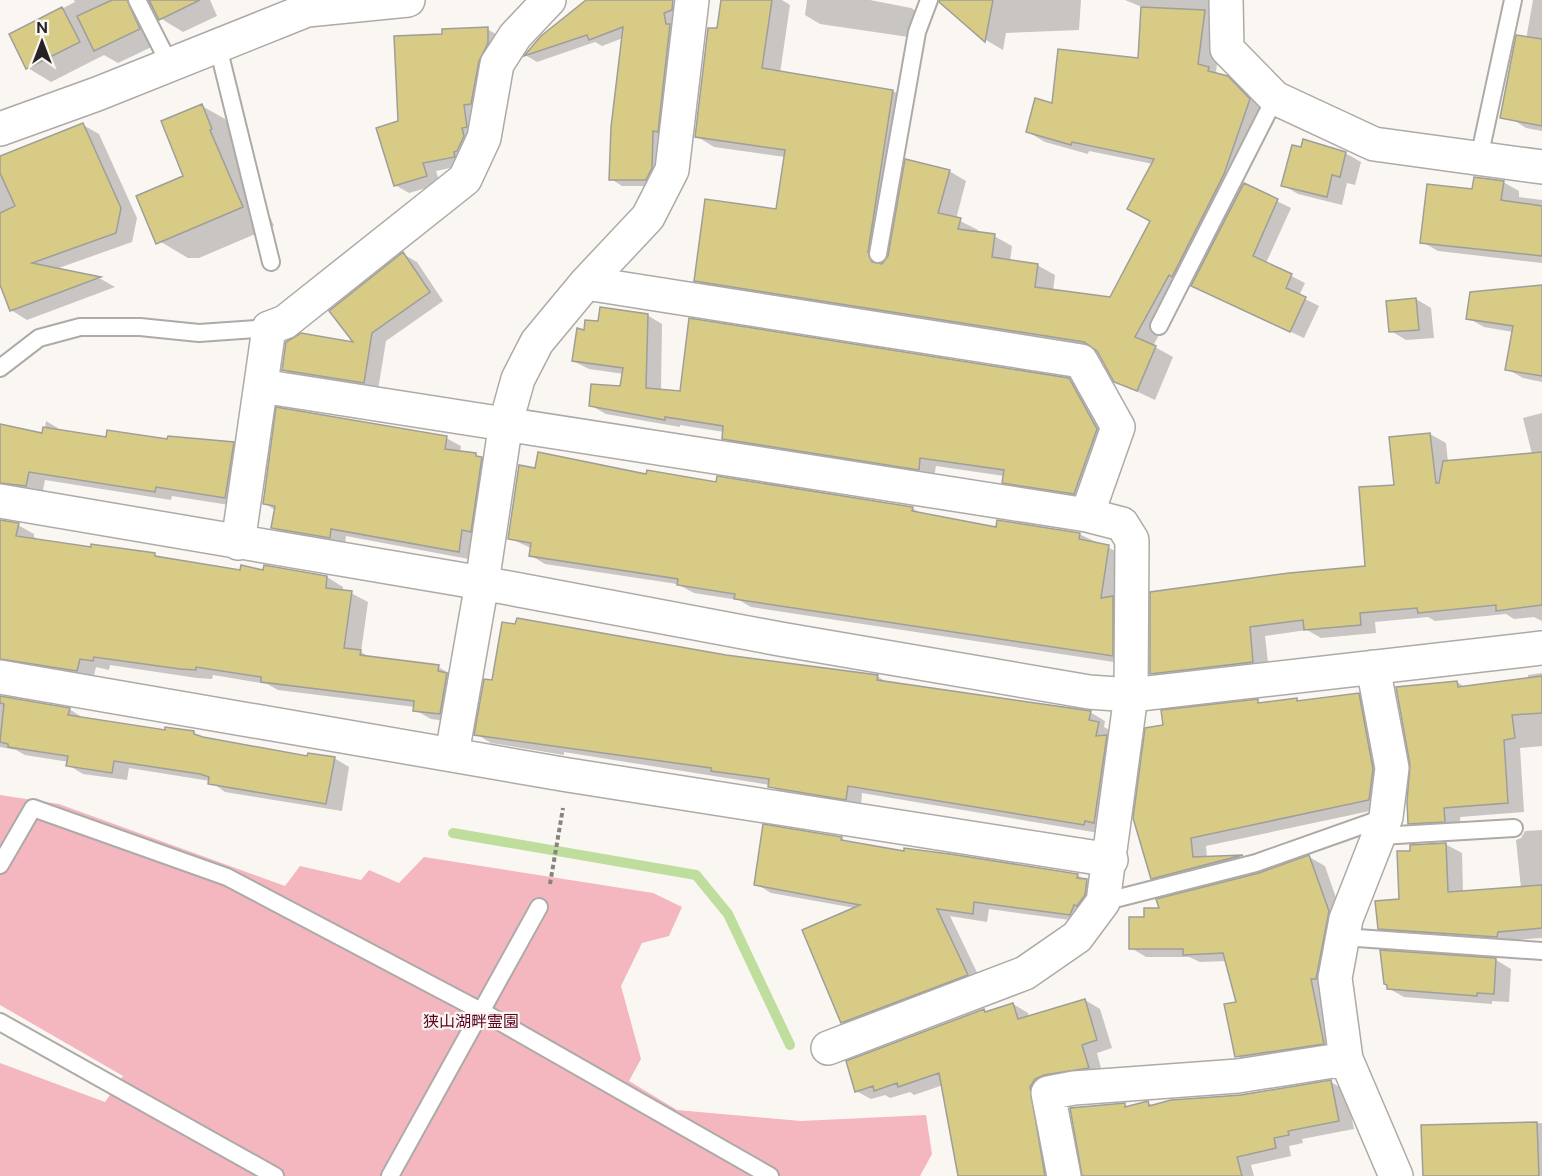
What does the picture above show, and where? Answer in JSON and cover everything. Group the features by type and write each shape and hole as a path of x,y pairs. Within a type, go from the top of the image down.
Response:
{"street":[{"path":"2,123 170,65 307,10 408,0"},
{"path":"238,543 269,328 285,322 465,179 484,138 497,64 515,36 549,0"},
{"path":"452,754 483,583 506,422 518,379 537,342 586,283 648,216 672,170 692,0"},
{"path":"1226,0 1227,49 1275,98 1374,144 1542,167"},
{"path":"586,283 1081,361 1119,427 1087,514"},
{"path":"261,386 506,422 1087,514 1122,524 1132,540 1131,695 1111,860 1103,902 1077,937 1025,973 828,1048"},
{"path":"0,501 483,583 780,639 1089,692 1131,695 1542,648"},
{"path":"1373,667 1392,768 1383,826 1347,919 1335,978 1346,1059 1395,1176"},
{"path":"0,677 568,775 1111,860"},
{"path":"1064,1176 1048,1093 1074,1088 1238,1076 1346,1059"}],"lane":[{"path":"137,0 170,65"},
{"path":"878,254 917,32 929,0"},
{"path":"1479,158 1513,0"},
{"path":"218,47 271,262"},
{"path":"1159,326 1275,98"},
{"path":"0,369 39,338 80,327 140,327 199,333 269,328"},
{"path":"0,865 33,808 227,877 481,1011 770,1176"},
{"path":"1103,902 1256,863 1383,826 1514,828"},
{"path":"390,1176 539,907"},
{"path":"1343,937 1542,951"},
{"path":"0,1022 275,1176"}],"path":[{"path":"539,907 552,881 568,775"}],"green space":[{"name":"狭山湖畔霊園","path":"0,795 59,804 285,886 300,866 361,880 369,870 399,883 424,857 653,893 682,907 669,936 642,943 621,986 641,1059 629,1081 677,1110 801,1121 926,1115 932,1154 920,1176 0,1176 0,1063 105,1102 123,1076 0,1005"}],"building":[{"path":"112,0 127,0 140,29 94,51 77,16"},
{"path":"149,0 200,0 159,20"},
{"path":"586,0 673,0 672,10 664,13 666,24 670,24 658,132 653,131 652,168 646,180 609,180 611,127 623,27 589,40 587,35 524,56 541,36"},
{"path":"721,0 772,0 762,68 893,90 868,252 872,262 882,264 888,256 905,159 950,170 938,213 961,218 958,229 995,234 992,257 1038,264 1035,287 1110,297 1150,221 1127,209 1154,159 1072,142 1071,145 1026,132 1035,98 1052,103 1058,49 1138,58 1141,7 1205,10 1198,64 1209,67 1208,71 1228,76 1250,99 1224,174 1172,277 1169,275 1135,337 1156,346 1137,391 1114,382 1097,351 1084,342 694,281 705,199 776,209 785,150 695,137 708,28 717,28"},
{"path":"939,0 993,0 985,42 939,2"},
{"path":"62,7 80,42 26,69 9,34"},
{"path":"488,27 488,43 479,61 471,104 464,105 467,127 462,128 464,136 457,151 454,152 455,157 423,163 427,176 394,186 376,128 398,121 394,36 442,34 442,29"},
{"path":"1516,35 1542,39 1542,126 1500,118"},
{"path":"202,104 212,129 210,130 243,207 156,244 136,196 183,176 161,121"},
{"path":"83,123 121,208 116,233 32,263 101,277 10,311 0,285 0,213 15,206 0,173 0,156"},
{"path":"1303,139 1346,152 1340,177 1332,175 1327,197 1281,186 1292,145 1301,147"},
{"path":"1474,177 1504,181 1501,200 1542,206 1542,256 1420,243 1427,184 1472,189"},
{"path":"1244,183 1278,199 1253,256 1292,274 1286,288 1306,297 1290,332 1191,286"},
{"path":"403,252 430,292 372,333 364,383 282,370 286,342 301,333 353,342 329,311"},
{"path":"1542,285 1542,376 1505,370 1513,326 1466,319 1470,292"},
{"path":"1416,298 1419,330 1389,332 1386,301"},
{"path":"600,307 648,314 646,388 680,391 689,318 1069,378 1097,429 1074,494 1002,483 1004,470 920,458 919,470 722,439 723,426 665,417 665,420 589,406 591,384 620,386 623,368 572,361 577,328 584,330 585,320 598,321"},
{"path":"276,407 447,436 445,449 476,453 476,456 482,457 471,532 462,530 459,552 331,529 330,538 271,528 275,506 263,504"},
{"path":"0,424 42,433 43,427 106,437 107,430 167,439 168,436 234,442 225,498 156,487 155,492 29,472 26,486 0,483"},
{"path":"1430,433 1436,483 1439,483 1443,461 1542,452 1542,605 1496,611 1496,605 1418,613 1417,608 1360,613 1361,625 1304,630 1303,620 1250,627 1253,662 1150,674 1150,592 1289,573 1365,566 1359,487 1394,485 1389,437"},
{"path":"538,452 646,474 647,470 716,482 717,476 913,507 912,511 996,527 997,520 1080,533 1079,539 1109,545 1101,598 1113,596 1113,656 734,599 735,594 677,585 678,579 529,556 531,543 508,539 519,465 535,468"},
{"path":"0,520 19,523 16,536 91,547 91,544 155,553 155,556 240,570 241,565 263,570 264,565 327,576 326,588 352,591 344,648 361,650 360,655 439,665 438,671 447,673 440,714 413,711 414,701 261,682 261,677 196,667 196,670 180,669 94,657 93,661 80,659 77,671 0,659"},
{"path":"517,618 726,655 878,675 877,680 1091,711 1089,720 1099,722 1096,736 1107,735 1094,823 1085,821 1084,825 848,786 846,800 768,787 769,779 711,771 711,768 474,735 484,679 492,680 502,622 515,624"},
{"path":"1542,676 1542,713 1512,715 1515,738 1504,740 1508,803 1444,808 1445,822 1408,824 1410,765 1396,687 1457,681 1458,687"},
{"path":"1359,693 1373,769 1369,800 1191,838 1193,857 1243,855 1151,879 1133,818 1145,728 1163,725 1161,710 1258,699 1258,703 1297,698 1297,701"},
{"path":"0,696 70,708 68,715 165,730 165,727 194,731 194,734 203,737 307,756 308,753 335,757 326,804 208,784 209,777 200,774 114,761 112,773 66,766 68,756 8,747 8,744 0,742 4,704 0,703"},
{"path":"763,824 842,837 841,840 904,851 904,848 950,854 1078,874 1077,878 1087,879 1085,895 1077,906 1074,905 1070,915 974,902 973,914 937,909 968,975 841,1023 802,930 860,905 754,885"},
{"path":"1446,843 1448,892 1542,885 1542,928 1498,932 1497,937 1378,929 1375,901 1399,899 1397,851 1410,851 1410,845"},
{"path":"1309,855 1329,911 1316,979 1311,979 1324,1044 1235,1057 1224,1004 1236,1002 1223,953 1183,955 1183,949 1129,949 1129,917 1144,917 1144,908 1159,908 1156,899 1259,873"},
{"path":"1380,950 1496,958 1494,994 1477,993 1477,996 1387,989 1387,985 1384,984"},
{"path":"1085,999 1097,1040 1082,1045 1089,1068 1044,1075 1035,1079 1030,1087 1045,1176 958,1176 939,1073 898,1087 897,1083 874,1091 873,1086 855,1092 846,1061 984,1009 985,1012 1013,1003 1018,1019"},
{"path":"1331,1080 1339,1121 1288,1131 1289,1135 1274,1138 1276,1148 1237,1157 1242,1176 1082,1176 1070,1108 1125,1103 1125,1107 1148,1101 1149,1106 1171,1100 1241,1095"},
{"path":"1537,1122 1539,1176 1423,1176 1421,1125"}],"waterway":[{"path":"453,833 696,875 728,914 790,1045"}]}
